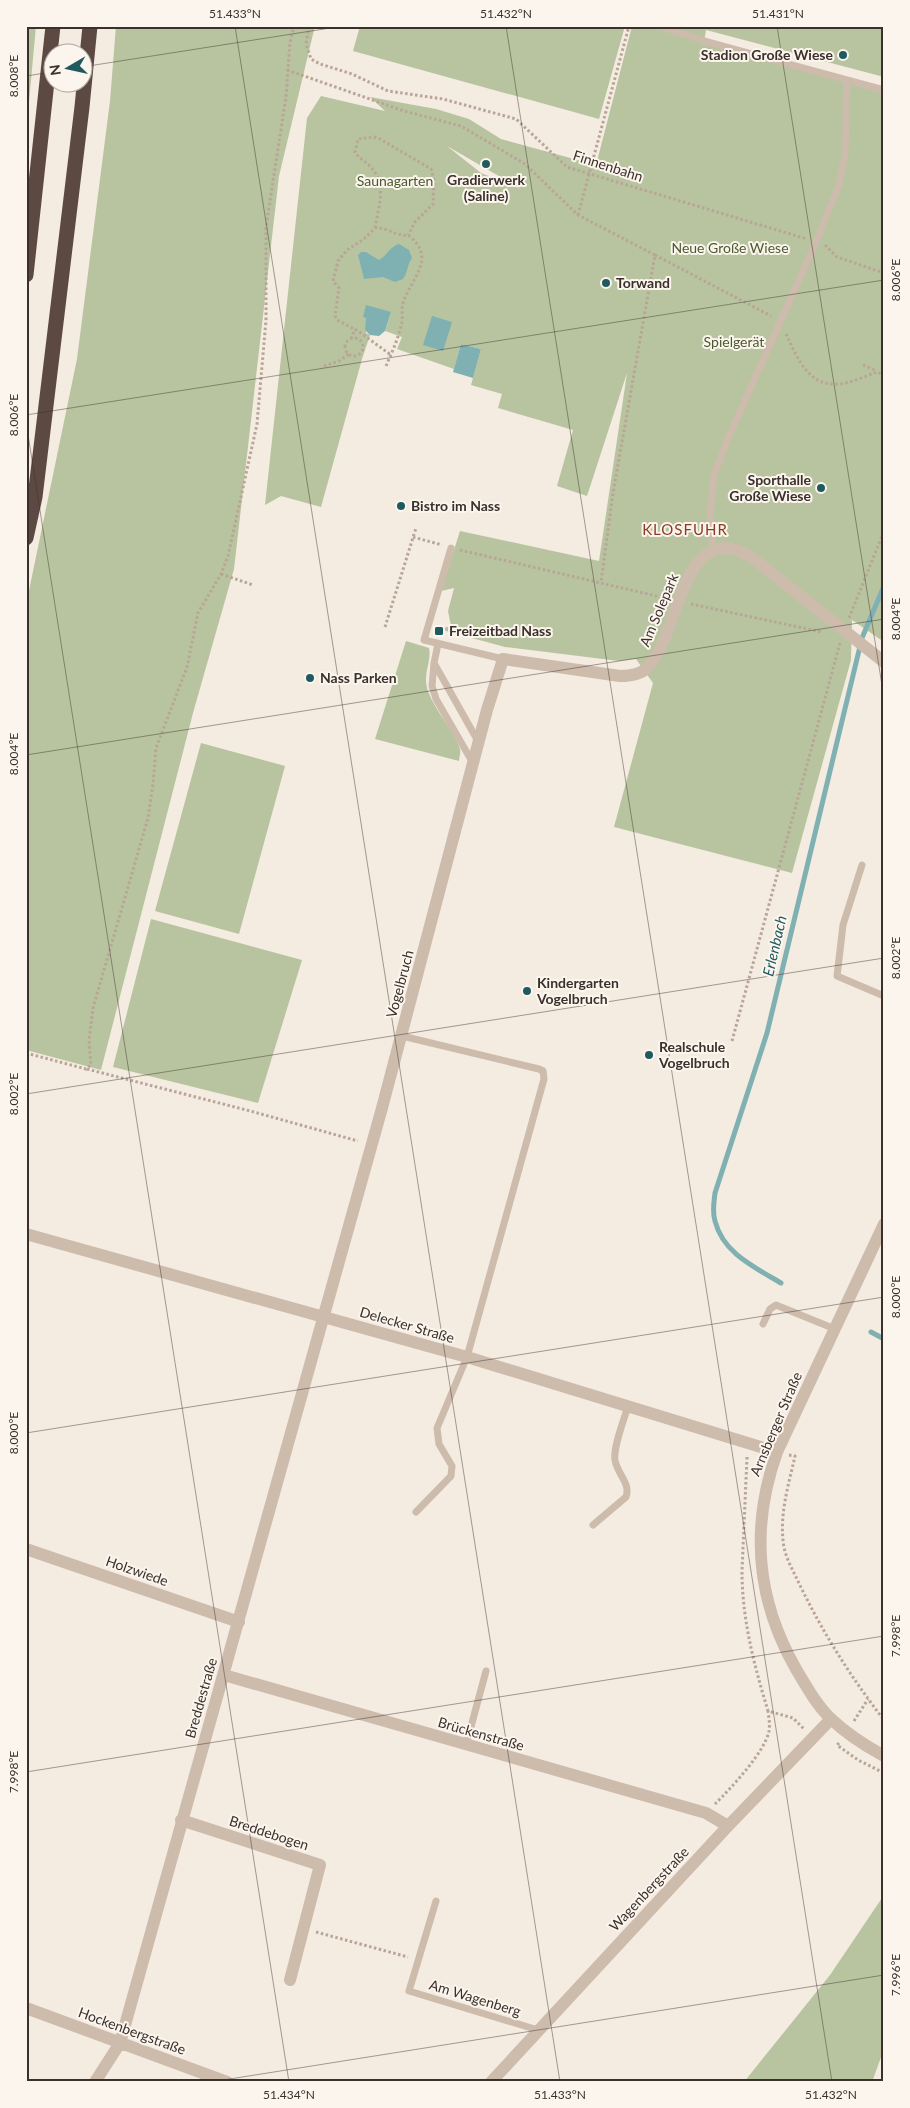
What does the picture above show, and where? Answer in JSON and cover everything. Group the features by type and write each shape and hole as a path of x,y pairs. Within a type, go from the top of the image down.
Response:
{"highway":[{"path":"26,275 53,26"},
{"path":"26,538 35,497 81,117 90,26"}],"street":[{"path":"713,550 732,549 746,554 884,662"},
{"name":"Am Solepark","path":"503,659 620,676 635,674 648,668 656,657 679,601 698,562 713,550"},
{"name":"Vogelbruch","path":"323,1317 402,1036 503,659"},
{"name":"Arnsberger Straße","path":"884,1224 777,1452 765,1490 760,1523 763,1579 771,1614 779,1636 811,1693 831,1719 846,1733 884,1756"},
{"name":"Delecker Straße","path":"26,1234 467,1357 777,1452"},
{"name":"Breddestraße","path":"95,2082 120,2043 323,1317"},
{"name":"Holzwiede","path":"26,1549 238,1622"},
{"name":"Brückenstraße","path":"224,1675 706,1813 728,1826"},
{"name":"Wagenbergstraße","path":"491,2082 728,1826 831,1719"},
{"name":"Breddebogen","path":"181,1820 320,1864 290,1980"},
{"name":"Hockenbergstraße","path":"26,2008 227,2082"}],"lane":[{"path":"660,26 704,41 884,90"},
{"path":"713,550 710,514 714,475 729,436 816,242 839,185 845,153 847,80"},
{"name":"Am Solepark","path":"451,548 424,640 503,659"},
{"path":"438,644 432,686 436,699 474,764"},
{"path":"434,663 479,744"},
{"path":"862,865 843,925 837,976 884,996"},
{"path":"402,1036 539,1069 544,1074 467,1357 437,1428 438,1444 452,1466 451,1476 416,1512"},
{"path":"763,1324 770,1308 776,1305 784,1306 835,1329"},
{"path":"593,1525 626,1497 627,1485 618,1469 615,1454 628,1406"},
{"path":"466,1745 486,1671"},
{"name":"Am Wagenberg","path":"436,1901 409,1991 538,2030"}],"path":[{"path":"86,1069 91,1065 89,1040 93,1008 148,818 156,748 187,667 198,613 221,574 228,556 257,424 266,320 266,227 286,97 287,70 294,26"},
{"name":"Finnenbahn","path":"309,26 306,44 311,59 320,64 352,74 388,91 442,99 516,119 568,167 590,172 816,242 826,246 837,257 884,273"},
{"path":"578,215 629,26"},
{"path":"287,70 404,111 461,126 525,164 578,215 780,322 800,362 816,380 840,384 877,372"},
{"path":"390,355 355,330 337,320 335,316 339,288 333,281 333,277 338,261 347,250 364,239 375,228 381,190 379,180 373,169 358,157 355,152 358,140 374,137 431,168 434,180 433,204 415,222 408,235"},
{"path":"375,228 383,228 404,236 408,235 417,241 420,248 421,269 407,291 402,306 402,321 386,366"},
{"path":"601,582 614,493 655,255"},
{"path":"351,339 360,340 363,350 356,356 349,354 345,347 355,330"},
{"path":"324,366 349,354"},
{"path":"863,364 884,375"},
{"path":"385,627 416,528"},
{"path":"732,1041 844,630 884,531"},
{"path":"413,537 451,548 679,601 823,632"},
{"path":"221,574 253,585"},
{"path":"26,1053 254,1112 372,1145"},
{"path":"777,1452 795,1456 783,1520 783,1541 787,1558 839,1658 884,1720"},
{"path":"706,1813 736,1783 764,1742 769,1729 768,1711"},
{"path":"304,1928 419,1960"}],"green space":[{"path":"26,26 36,26 26,134"},
{"path":"116,26 315,26 279,176 234,569 193,713 101,1070 26,1050 26,605 77,359 110,101"},
{"path":"360,26 625,26 599,119 353,51"},
{"name":"Neue Große Wiese","path":"632,26 884,26 884,77 706,30 704,42 884,91 884,642 852,620 851,660 792,873 614,827 653,683 636,659 619,661 505,647 439,629 451,626 448,611 454,588 441,591 460,531 599,561 627,373 587,496 557,486 573,430 498,408 502,394 471,385 481,349 461,344 454,369 397,349 402,337 385,331 391,312 363,317 366,317 366,333 370,335 321,507 281,496 265,505 307,118 321,96 385,111 370,97 436,109 469,119 501,139 596,165","holes":["447,146 521,189 481,173"]},
{"path":"406,641 429,648 426,685 435,706 457,742 460,750 459,761 375,739"},
{"path":"201,743 285,766 239,934 155,911"},
{"path":"151,919 302,960 258,1103 113,1067"},
{"path":"884,1895 884,2049 872,2082 744,2082 830,1975"}],"water":[{"path":"399,244 409,250 412,258 403,279 395,282 383,277 364,279 358,255 361,252 366,252 379,260"},
{"path":"366,305 391,312 385,331 379,336 370,335 365,330 366,318 363,317"},
{"path":"432,316 452,322 443,351 423,345"},
{"path":"461,344 481,349 473,378 453,372"}],"waterway":[{"name":"Erlenbach","path":"781,1283 741,1258 725,1242 714,1218 715,1193 767,1033 862,638 884,586"},
{"path":"871,1332 884,1339"}],"place":[{"name":"Stadion Große Wiese","path":"843,55"},
{"name":"Gradierwerk (Saline)","path":"486,164"},
{"name":"Torwand","path":"606,283"},
{"name":"Sporthalle Große Wiese","path":"821,488"},
{"name":"Bistro im Nass","path":"401,506"},
{"name":"Freizeitbad Nass","path":"439,631"},
{"name":"Nass Parken","path":"310,678"},
{"name":"Kindergarten Vogelbruch","path":"527,991"},
{"name":"Realschule Vogelbruch","path":"649,1055"}],"district":[{"name":"KLOSFUHR","path":"685,530"}],"park label":[{"name":"Saunagarten","path":"395,181"},
{"name":"Spielgerät","path":"734,342"}]}
